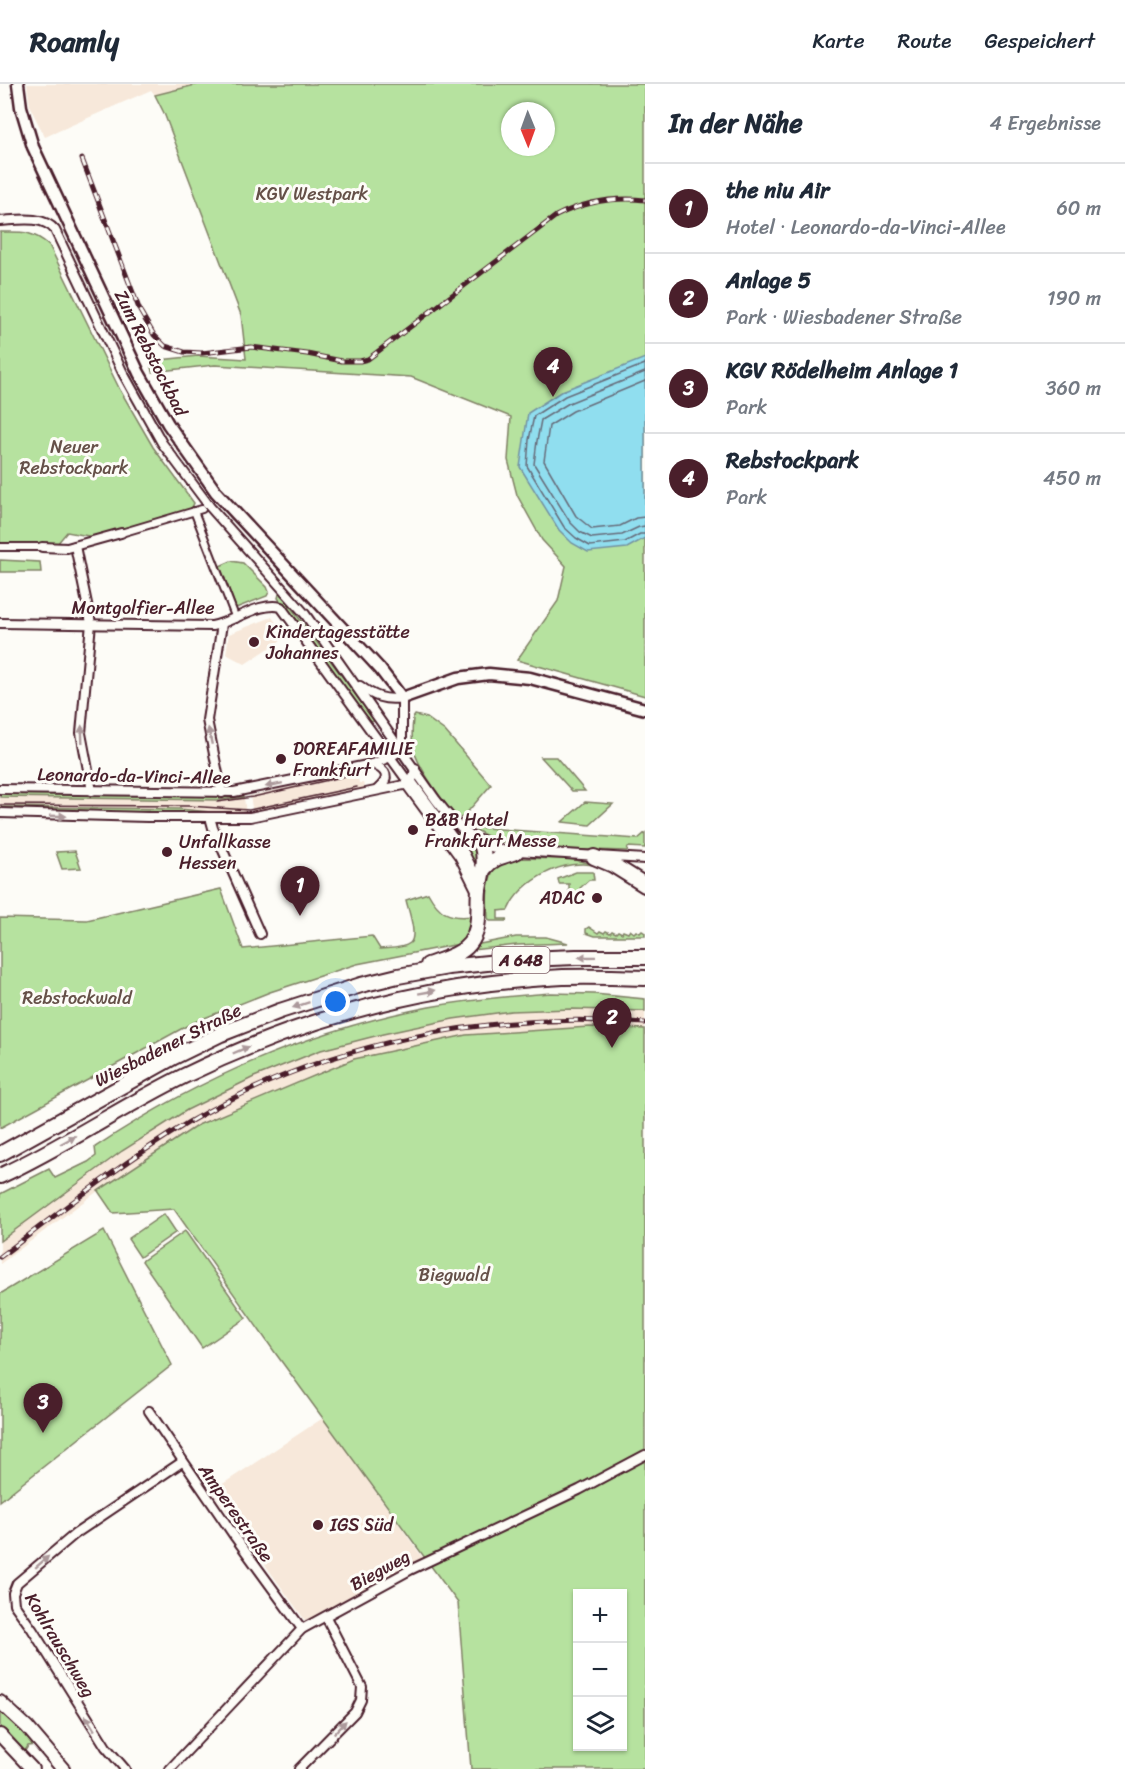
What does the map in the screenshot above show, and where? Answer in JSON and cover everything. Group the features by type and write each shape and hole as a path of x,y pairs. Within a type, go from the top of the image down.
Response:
{"highway":[{"path":"409,783 462,855 479,889"},
{"path":"398,975 448,957 467,947 474,940 477,928 479,889 484,869 485,855 481,843"},
{"path":"484,869 499,857 516,852"},
{"path":"594,857 613,865 645,885"},
{"name":"Wiesbadener Straße","path":"0,1154 174,1057 221,1034 280,1011 361,985 398,975 448,967 527,959 645,957"},
{"path":"599,977 645,988"},
{"name":"Wiesbadener Straße","path":"0,1176 185,1076 285,1032 381,1002 438,990 531,979 645,978"},
{"path":"0,1148 32,1136"},
{"path":"0,1181 17,1168"}],"main road":[{"name":"Zum Rebstockbad","path":"18,84 21,107 33,147 142,378 168,424 216,492 380,669 402,698"},
{"path":"402,698 458,678 489,674 530,678 645,709"},
{"path":"0,1702 27,1727 63,1769"},
{"path":"0,1735 29,1765"},
{"path":"29,1765 27,1753 32,1750 51,1754"}],"street":[{"path":"0,221 42,221 55,231 123,373 162,443 210,507 305,614 449,817 464,832 494,849 645,859"},
{"path":"0,548 67,548 202,509"},
{"path":"194,511 236,619"},
{"path":"75,546 91,623 81,733 92,791"},
{"name":"Montgolfier-Allee","path":"0,623 212,626 266,606 280,607 409,783"},
{"path":"222,624 207,720 222,793"},
{"path":"354,681 378,697 390,700 402,698 402,749"},
{"name":"Leonardo-da-Vinci-Allee","path":"0,789 222,793 246,791 372,764 391,757 402,749"},
{"path":"372,764 385,772 385,782 378,789"},
{"path":"0,813 74,816 257,815 409,783 413,778 415,768"},
{"path":"210,817 260,934"},
{"name":"Amperestraße","path":"149,1412 182,1462 302,1629"},
{"name":"Biegweg","path":"170,1769 302,1629 410,1570 579,1490 645,1455"},
{"name":"Kohlrauschweg","path":"125,1769 106,1748 14,1604 13,1593 17,1583 75,1534 182,1462"},
{"path":"299,1769 355,1712 361,1700 362,1687 326,1617"}],"shaded area":[{"path":"27,84 199,84 155,95 151,90 45,137 30,107"},
{"name":"Kindertagesstätte Johannes","path":"272,617 286,637 245,664 226,654 229,634"},
{"path":"361,771 361,776 358,777 359,783 363,783 365,789 253,813 250,796"},
{"path":"0,797 219,800 244,797 246,814 179,809 0,807"},
{"path":"571,1009 645,1011 645,1029 589,1027 466,1035 354,1059 198,1125 98,1191 0,1264 0,1241 122,1151 187,1110 254,1077 320,1050 383,1034 453,1019 511,1011"},
{"name":"IGS Süd","path":"323,1418 423,1558 307,1623 212,1491"}],"green space":[{"name":"KGV Westpark","path":"199,84 645,84 645,696 517,660 558,601 566,566 542,540 517,495 508,460 511,417 411,377 215,365 152,372 150,361 198,356 246,359 241,315 164,113 155,95"},
{"name":"Neuer Rebstockpark","path":"0,232 32,234 49,245 120,390 153,447 194,503 191,510 94,537 67,532 57,544 0,544"},
{"path":"0,560 40,562 41,572 0,572"},
{"path":"231,561 243,563 267,587 269,592 267,596 236,608 220,566"},
{"path":"279,594 375,721 370,722 296,619 278,598"},
{"path":"415,715 427,718 445,731 491,785 464,816 458,819 433,787 417,759 412,739"},
{"path":"541,757 556,757 585,791 572,791"},
{"path":"417,779 453,829 478,849 479,869 474,866 413,781"},
{"path":"0,794 244,797 219,800 0,797"},
{"path":"585,802 613,804 590,825 562,822"},
{"path":"0,807 179,809 232,814 0,811"},
{"path":"471,827 638,839 645,833 645,848 628,847 627,851 520,848 519,845 494,839"},
{"path":"75,851 81,868 62,869 56,852"},
{"path":"518,858 569,859 600,865 645,890 645,894 603,868 585,864 572,865 545,873 523,889 508,910 498,911 498,919 507,919 506,921 490,921 487,901 491,871 495,866"},
{"path":"576,872 593,872 594,880 589,880 580,888 580,895 569,896 569,884 559,884 558,879"},
{"name":"Rebstockwald","path":"221,889 243,949 372,936 380,949 403,946 410,943 413,935 406,900 428,893 445,913 472,916 471,931 459,944 357,964 270,992 192,1023 0,1128 0,918 87,920"},
{"path":"589,927 598,933 618,931 622,933 623,931 628,933 630,930 634,933 642,931 645,936 595,936 586,933"},
{"path":"516,937 546,937 568,943 472,950 480,944"},
{"path":"551,993 645,999 645,1011 571,1009 511,1011 453,1019 321,1050 254,1077 187,1110 122,1151 0,1241 0,1194 49,1169 55,1178 88,1162 96,1156 95,1147 133,1123 173,1100 255,1060 341,1029 429,1007"},
{"name":"Biegwald","path":"589,1027 645,1029 645,1769 471,1769 458,1603 276,1354 174,1209 113,1213 98,1191 198,1125 354,1059 466,1035"},
{"path":"164,1214 176,1232 140,1257 128,1239"},
{"path":"104,1231 172,1365 0,1501 0,1294"},
{"path":"185,1231 246,1318 202,1348 142,1261"},
{"path":"0,1708 36,1744 28,1746 23,1754 0,1729"}],"water":[{"path":"645,358 645,538 627,548 588,552 572,543 559,530 520,467 528,413 562,391"}],"tram line":[{"path":"217,802 253,797 355,774"},
{"path":"0,805 188,806 249,810 357,787"}],"railway":[{"path":"82,159 140,311 154,335 165,346 184,352 202,353 251,347 342,361 368,359 556,216 578,207 600,202 622,199 645,200"},
{"path":"0,1257 164,1137 241,1094 296,1071 352,1052 410,1038 468,1028 527,1022 586,1020 645,1023"}],"place":[{"name":"Rebstockpark","path":"553,397"},
{"name":"Kindertagesstätte Johannes","path":"254,642"},
{"name":"DOREAFAMILIE Frankfurt","path":"281,759"},
{"name":"B&B Hotel Frankfurt Messe","path":"413,830"},
{"name":"Unfallkasse Hessen","path":"167,852"},
{"name":"ADAC","path":"597,898"},
{"name":"the niu Air","path":"300,916"},
{"name":"Anlage 5","path":"612,1048"},
{"name":"KGV Rödelheim Anlage 1","path":"43,1433"},
{"name":"IGS Süd","path":"318,1525"}]}
